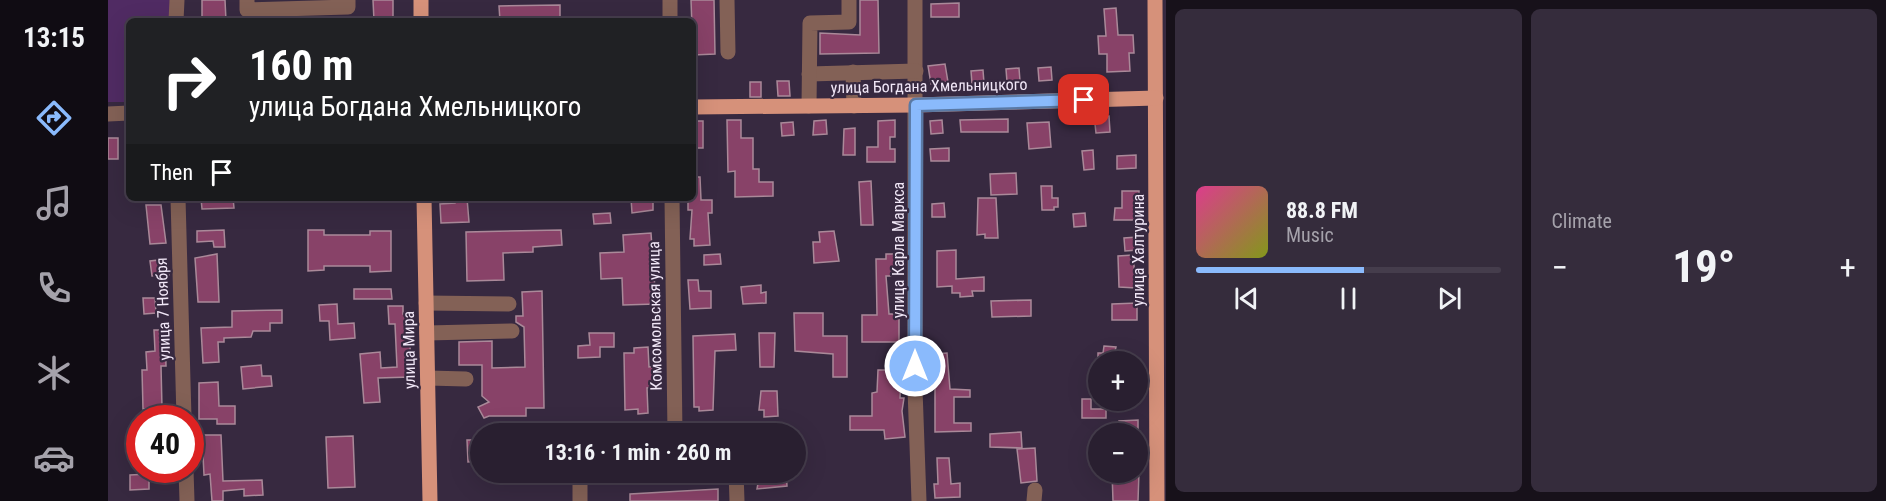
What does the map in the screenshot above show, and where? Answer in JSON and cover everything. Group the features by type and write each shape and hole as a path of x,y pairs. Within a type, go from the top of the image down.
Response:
{"main road":[{"path":"421,0 421,18"},
{"name":"улица Халтурина","path":"1155,0 1161,98 1161,405 1157,501"},
{"name":"улица Богдана Хмельницкого","path":"696,107 916,105 1161,98"},
{"name":"улица Мира","path":"424,201 430,501"}],"street":[{"path":"176,18 177,0"},
{"path":"247,0 247,10 348,7 348,0"},
{"path":"670,0 670,18"},
{"path":"727,0 728,52"},
{"path":"809,106 810,23 849,22 849,0"},
{"name":"улица Карла Маркса","path":"915,0 915,389 919,501"},
{"path":"809,74 916,71"},
{"path":"853,72 854,106"},
{"path":"108,114 126,113"},
{"name":"улица 7 Ноября","path":"178,201 184,405"},
{"name":"Комсомольская улица","path":"672,201 675,423"},
{"path":"426,303 509,304"},
{"path":"427,333 512,331"},
{"path":"428,378 466,379"},
{"path":"186,483 187,501"},
{"path":"580,483 580,501"},
{"path":"736,483 737,501"}],"shaded area":[{"path":"108,0 172,0 173,18 126,18 126,102 108,102"}],"building":[{"path":"202,0 225,0 226,18 202,18"},
{"path":"373,0 393,0 393,18 374,18"},
{"path":"691,0 714,0 715,54 696,55 696,18 692,18"},
{"path":"860,0 878,0 879,53 820,54 820,33 860,35"},
{"path":"959,3 959,17 931,17 931,4"},
{"path":"560,5 560,18 500,18 499,6"},
{"path":"1116,8 1118,35 1133,35 1134,53 1129,53 1130,71 1107,72 1107,54 1099,54 1098,36 1106,36 1104,9"},
{"path":"945,64 948,82 931,84 928,66"},
{"path":"1051,67 1052,80 1039,81 1038,68"},
{"path":"1019,68 1020,81 1007,82 1006,69"},
{"path":"983,70 984,83 972,84 971,71"},
{"path":"777,81 789,81 790,96 778,96"},
{"path":"750,82 761,82 761,97 750,97"},
{"path":"1109,116 1110,132 1096,133 1095,124 1099,123 1098,117"},
{"path":"1008,119 1008,132 961,132 960,120"},
{"path":"727,120 741,120 741,138 753,138 753,169 759,169 759,182 773,182 773,196 735,197 735,171 728,172"},
{"path":"826,120 827,134 813,135 814,121"},
{"path":"895,120 895,137 890,137 890,149 895,149 895,162 867,162 867,147 878,147 878,121"},
{"path":"942,120 943,133 931,134 930,121"},
{"path":"696,121 703,121 703,148 696,148"},
{"path":"793,122 794,135 782,136 781,123"},
{"path":"1049,122 1051,147 1029,149 1027,123"},
{"path":"855,128 855,155 843,155 844,129"},
{"path":"108,138 118,138 118,159 108,159"},
{"path":"949,148 949,161 931,161 930,149"},
{"path":"1093,150 1094,169 1084,170 1082,151"},
{"path":"1136,155 1136,168 1117,169 1117,156"},
{"path":"1016,173 1017,194 991,195 990,174"},
{"path":"696,177 700,177 701,200 712,200 712,213 708,213 710,245 694,246 694,239 690,239 692,210 688,210 688,201 696,201"},
{"path":"871,181 873,225 861,225 859,182"},
{"path":"1041,186 1052,186 1052,198 1058,198 1058,207 1054,207 1054,210 1042,210"},
{"path":"1122,191 1139,191 1139,220 1114,220 1115,208 1122,208"},
{"path":"978,198 996,198 998,238 985,238 985,234 977,235"},
{"path":"201,201 233,201 234,208 202,209"},
{"path":"455,201 467,201 469,222 441,223 440,204 455,203"},
{"path":"631,201 653,201 653,210 632,213"},
{"path":"944,203 945,217 932,217 932,204"},
{"path":"146,205 161,205 166,243 150,244"},
{"path":"610,213 611,223 594,224 593,214"},
{"path":"1085,213 1086,226 1074,227 1073,214"},
{"path":"224,230 225,247 214,247 213,241 197,242 197,231"},
{"path":"308,230 324,230 324,235 370,235 370,231 391,231 391,271 370,272 370,266 324,266 324,270 308,271"},
{"path":"561,230 562,245 533,247 533,252 503,253 504,280 467,281 466,232"},
{"path":"834,231 839,261 814,263 813,242 820,242 819,232"},
{"path":"651,233 656,304 623,305 622,278 601,279 600,253 624,252 623,235"},
{"path":"1137,237 1138,250 1125,251 1124,238"},
{"path":"956,250 956,279 984,277 984,291 972,291 973,296 960,297 960,293 952,293 952,286 937,287 937,251"},
{"path":"217,254 219,302 198,302 195,258"},
{"path":"720,254 721,264 704,265 704,255"},
{"path":"886,254 898,254 898,276 886,276 889,314 899,314 899,342 862,342 862,315 877,315 876,259 886,259"},
{"path":"1133,255 1136,288 1119,287 1118,256"},
{"path":"167,259 169,275 152,276 150,261"},
{"path":"688,280 698,280 699,291 711,291 711,308 690,309"},
{"path":"761,285 761,293 766,292 766,303 743,304 741,287"},
{"path":"354,289 391,289 392,299 354,299"},
{"path":"542,291 544,408 526,408 526,416 484,418 478,407 489,402 482,396 482,365 459,365 459,342 492,341 492,368 525,367 524,327 516,322 516,316 523,316 522,292"},
{"path":"143,298 155,298 156,313 144,314"},
{"path":"1031,300 1031,316 992,317 991,301"},
{"path":"1137,303 1137,320 1112,320 1112,304"},
{"path":"337,304 338,324 354,323 355,338 330,340 329,321 320,321 319,305"},
{"path":"388,306 403,306 403,314 409,314 411,377 378,378 380,402 364,403 360,354 380,352 381,368 397,367 395,324 389,324"},
{"path":"282,310 282,323 270,323 270,331 253,331 251,337 224,338 224,342 218,342 219,362 203,363 201,328 232,327 232,311"},
{"path":"794,313 823,313 823,336 847,336 847,377 833,377 833,354 795,351"},
{"path":"154,330 165,330 166,366 161,366 162,405 143,405 142,370 147,370 146,352 155,351"},
{"path":"589,333 614,333 614,347 600,347 600,357 578,358 578,346 590,345"},
{"path":"759,333 775,333 774,367 760,367"},
{"path":"735,334 736,350 715,351 713,410 699,411 699,407 694,407 693,336"},
{"path":"1104,346 1116,347 1115,351 1103,351"},
{"path":"648,347 649,367 656,366 657,387 647,388 648,413 638,414 638,409 625,410 624,353 634,353 634,348"},
{"path":"947,353 950,389 970,390 970,397 954,397 954,423 971,423 971,431 935,432 935,367 932,354"},
{"path":"261,365 262,376 271,376 272,386 243,389 241,367"},
{"path":"878,370 901,370 900,398 904,398 902,411 905,437 885,439 884,430 850,430 850,416 872,416 872,393 877,392"},
{"path":"218,382 219,406 235,406 235,424 217,424 217,419 204,419 204,405 199,405 199,383"},
{"path":"761,391 777,391 778,416 764,417 764,410 759,410"},
{"path":"1082,399 1088,399 1088,411 1106,411 1106,418 1082,418"},
{"path":"1138,420 1138,423 1119,423 1119,421"},
{"path":"1021,432 1022,448 990,447 990,434"},
{"path":"204,435 221,435 223,481 262,480 263,495 244,496 244,489 223,491 223,501 212,501 210,474 204,475"},
{"path":"353,436 355,487 328,488 326,437"},
{"path":"467,440 470,440 470,462 468,462"},
{"path":"1035,448 1037,481 1021,483 1017,449"},
{"path":"937,458 949,458 951,484 960,483 960,497 935,498 934,484 938,484"},
{"path":"130,483 149,483 149,489 130,490"},
{"path":"758,483 787,483 787,486 757,489"},
{"path":"1112,483 1139,483 1138,501 1113,501"},
{"path":"718,489 718,501 630,501 630,494"}],"route":[{"path":"915,366 916,105 1084,100"}]}
